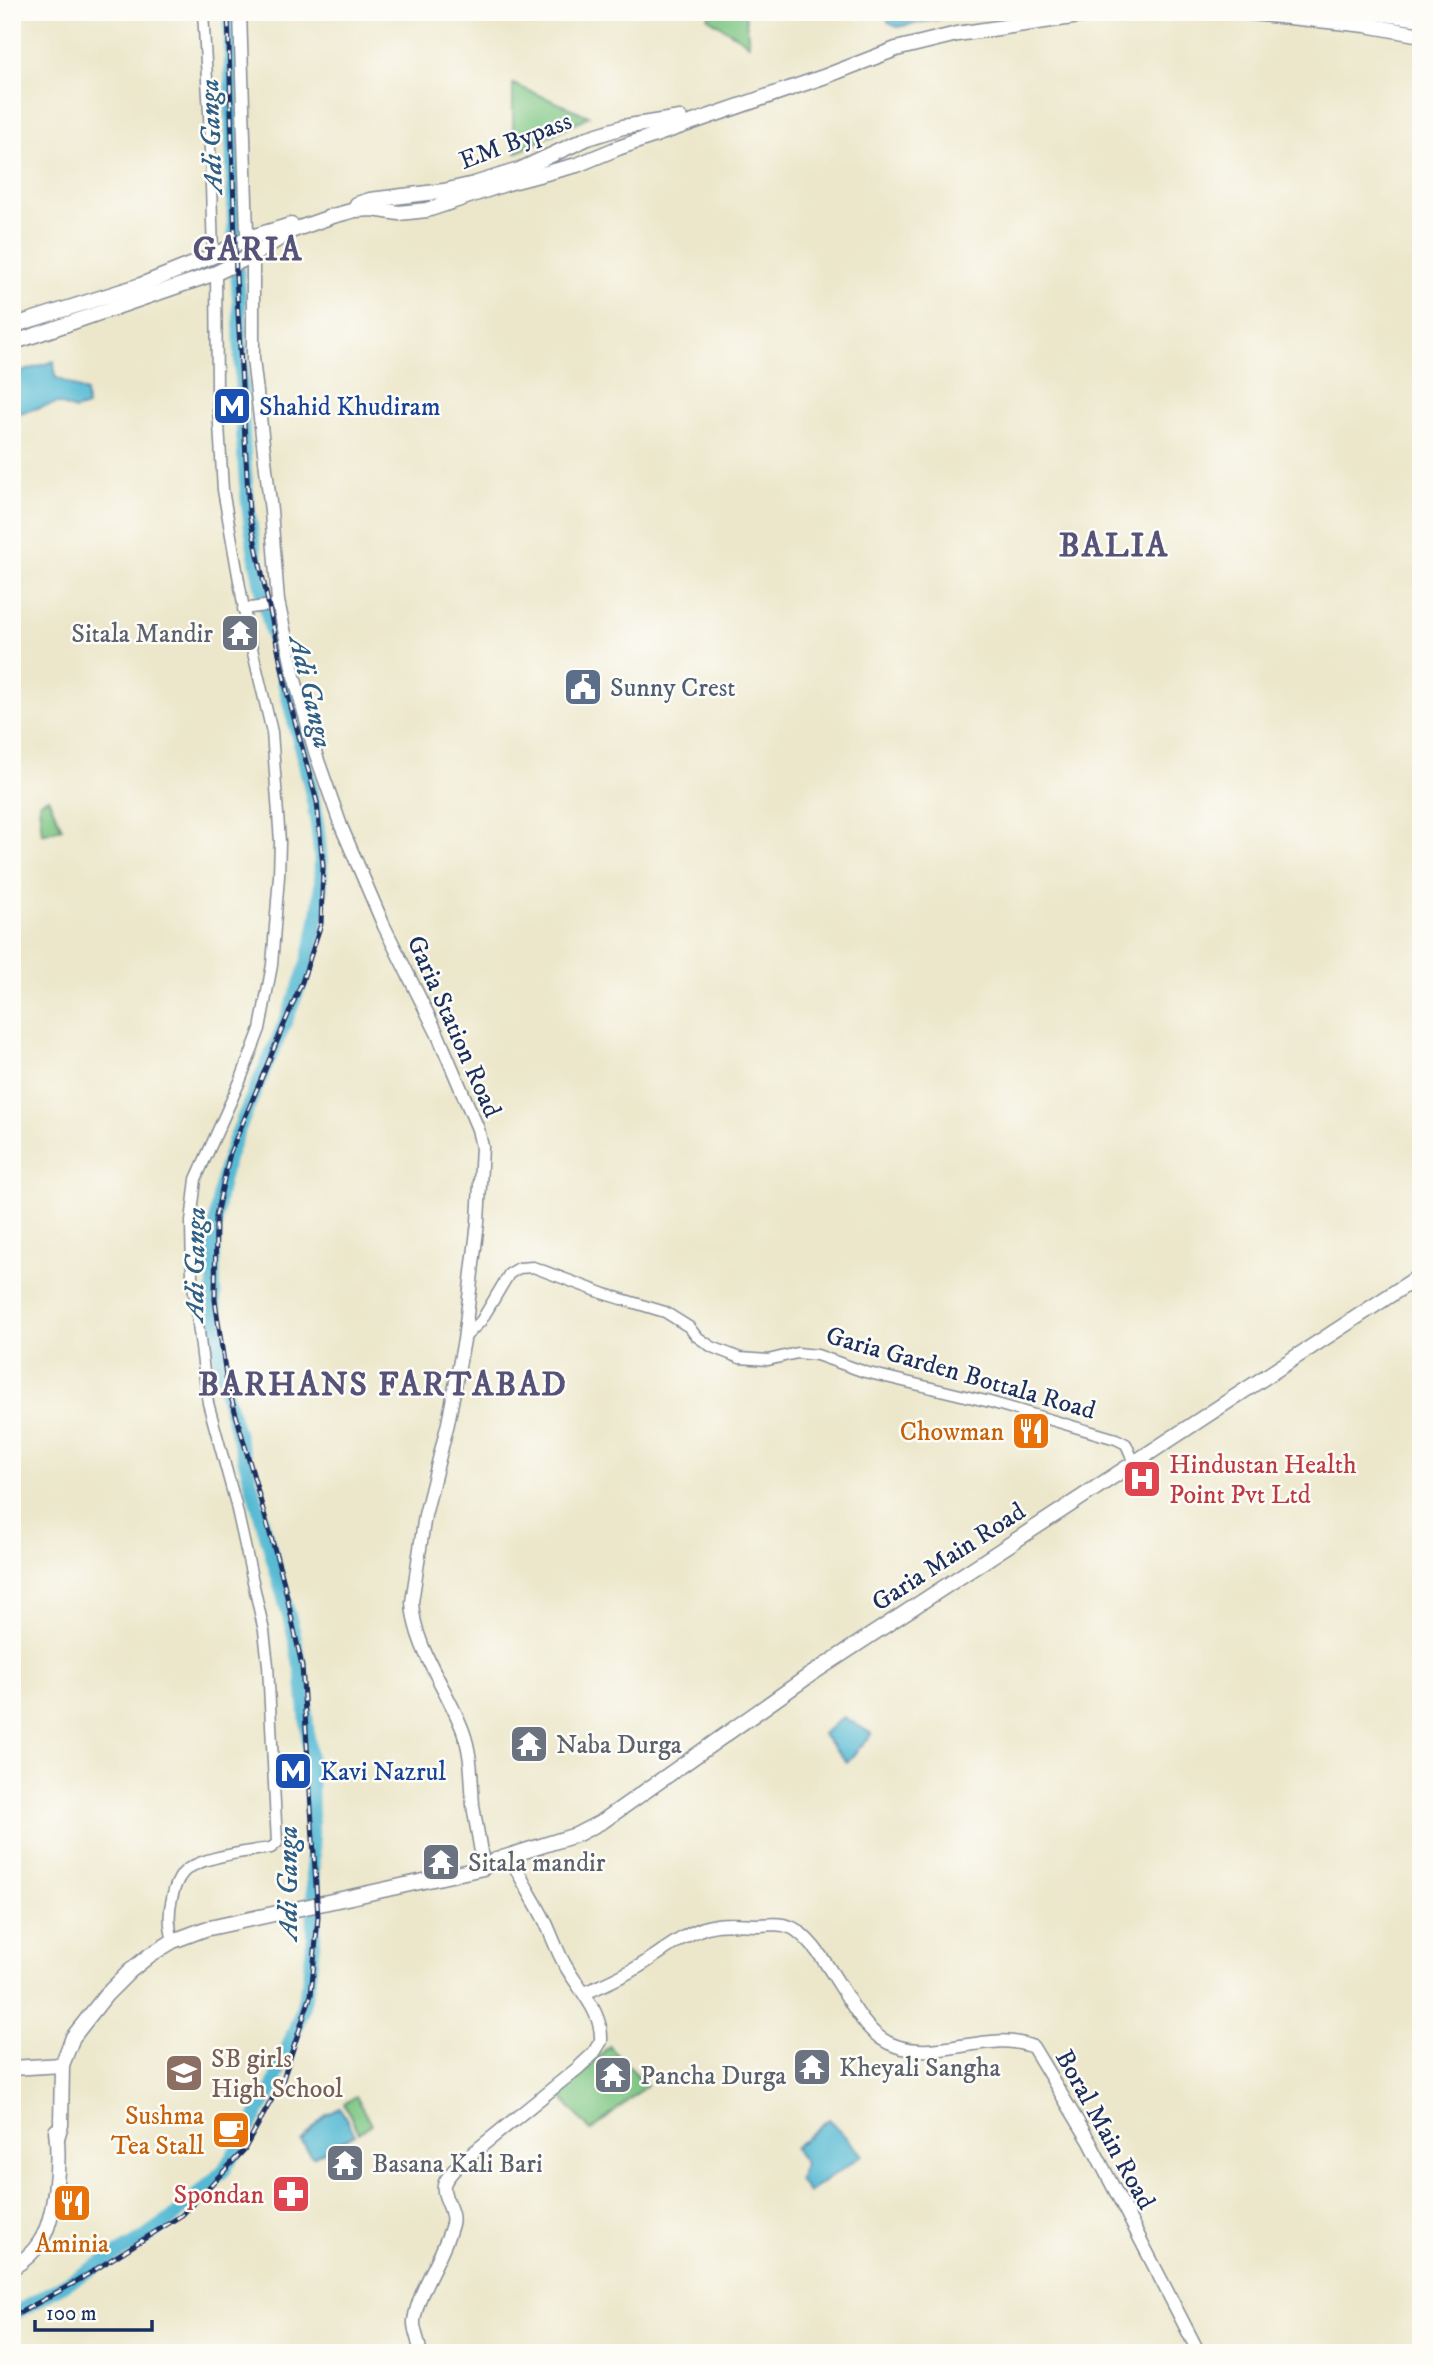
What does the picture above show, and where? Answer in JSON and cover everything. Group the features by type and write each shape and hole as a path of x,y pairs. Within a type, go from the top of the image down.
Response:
{"main road":[{"name":"Garia Station Road","path":"240,12 244,240 253,359 279,604 294,676 315,752 341,826 384,926 439,1035 478,1129 482,1147 481,1188 464,1338 449,1423 425,1515 413,1587 413,1615 420,1637 463,1731 468,1751 473,1801 493,1861"},
{"name":"EM Bypass","path":"12,326 141,285 244,240 370,200 444,191 506,179 589,138 623,127 671,121 893,42 934,31 1039,12"},
{"path":"12,343 219,272 291,231 355,210 373,209 400,213 427,210 506,179 577,165 618,148 826,76 896,48 957,34 1093,14 1130,12"},
{"path":"1242,12 1366,25 1421,35"},
{"path":"1371,12 1421,19"},
{"name":"Garia Main Road","path":"58,2065 92,2005 172,1937 282,1908 493,1861 576,1835 603,1821 800,1682 1421,1275"},
{"path":"420,2353 419,2340 413,2325 419,2301 452,2225 453,2216 444,2183 458,2165 578,2068 593,2054 601,2041 585,1993 563,1962 546,1922 522,1884 493,1861"},
{"name":"Boral Main Road","path":"585,1993 637,1967 696,1931 710,1926 785,1925 801,1935 817,1953 862,2020 873,2032 894,2046 947,2049 1003,2042 1025,2044 1033,2048 1095,2151 1199,2353"},
{"path":"12,2068 58,2065 58,2174 50,2215 41,2242 23,2261 12,2268"}],"street":[{"path":"203,12 217,254"},
{"path":"172,1937 169,1911 176,1885 183,1873 206,1861 271,1848 277,1843 264,1631 235,1501 208,1403 195,1310 191,1250 196,1179 241,1079 260,1029 272,965 280,842 269,711 243,609 223,490 218,391 219,272"},
{"path":"243,609 279,604"},
{"name":"Garia Garden Bottala Road","path":"464,1338 481,1321 509,1274 519,1268 533,1267 665,1312 689,1327 696,1336 712,1347 740,1358 768,1360 797,1353 817,1355 865,1371 990,1402 1116,1439 1126,1444 1134,1462"}],"green space":[{"path":"711,12 745,13 749,44 708,18"},
{"path":"513,84 589,116 516,153 513,135"},
{"path":"48,798 62,828 42,834 39,803"},
{"path":"609,2046 647,2085 591,2131 559,2094 572,2085"},
{"path":"356,2096 371,2125 359,2132 344,2104"}],"water":[{"path":"887,12 937,12 940,19 897,27 888,22"},
{"path":"12,269 17,271 22,291 20,301 12,302"},
{"path":"54,361 55,377 86,392 87,406 75,410 57,403 12,415 12,375"},
{"path":"844,1717 872,1734 847,1762 822,1734"},
{"path":"340,2108 355,2134 313,2157 301,2141 326,2115"},
{"path":"829,2119 862,2155 808,2193 799,2180 805,2164 794,2148"}],"waterway":[{"name":"Adi Ganga","path":"12,2315 146,2237 175,2216 224,2170 271,2091 301,2013 314,1938 311,1771 303,1680 293,1630 226,1394 215,1305 214,1242 222,1183 242,1122 299,988 310,954 321,882 314,804 265,604 245,475 234,225 230,12"}],"railway":[{"path":"12,2317 74,2283 182,2215 244,2150 283,2079 311,1995 318,1917 302,1666 284,1583 227,1383 215,1300 216,1215 230,1153 302,982 321,924 323,866 317,802 288,696 249,513 236,276 228,12"}],"place":[{"name":"Shahid Khudiram","path":"232,406"},
{"name":"Sitala Mandir","path":"240,633"},
{"name":"Sunny Crest","path":"583,687"},
{"name":"Chowman","path":"1031,1431"},
{"name":"Hindustan Health Point Pvt Ltd","path":"1142,1479"},
{"name":"Naba Durga","path":"529,1744"},
{"name":"Kavi Nazrul","path":"293,1771"},
{"name":"Sitala mandir","path":"441,1862"},
{"name":"Kheyali Sangha","path":"812,2067"},
{"name":"SB girls High School","path":"184,2073"},
{"name":"Pancha Durga","path":"613,2075"},
{"name":"Sushma Tea Stall","path":"231,2130"},
{"name":"Basana Kali Bari","path":"345,2163"},
{"name":"Spondan","path":"291,2194"},
{"name":"Aminia","path":"72,2203"}],"district":[{"name":"GARIA","path":"248,248"},
{"name":"BALIA","path":"1114,544"},
{"name":"BARHANS FARTABAD","path":"383,1383"}]}
